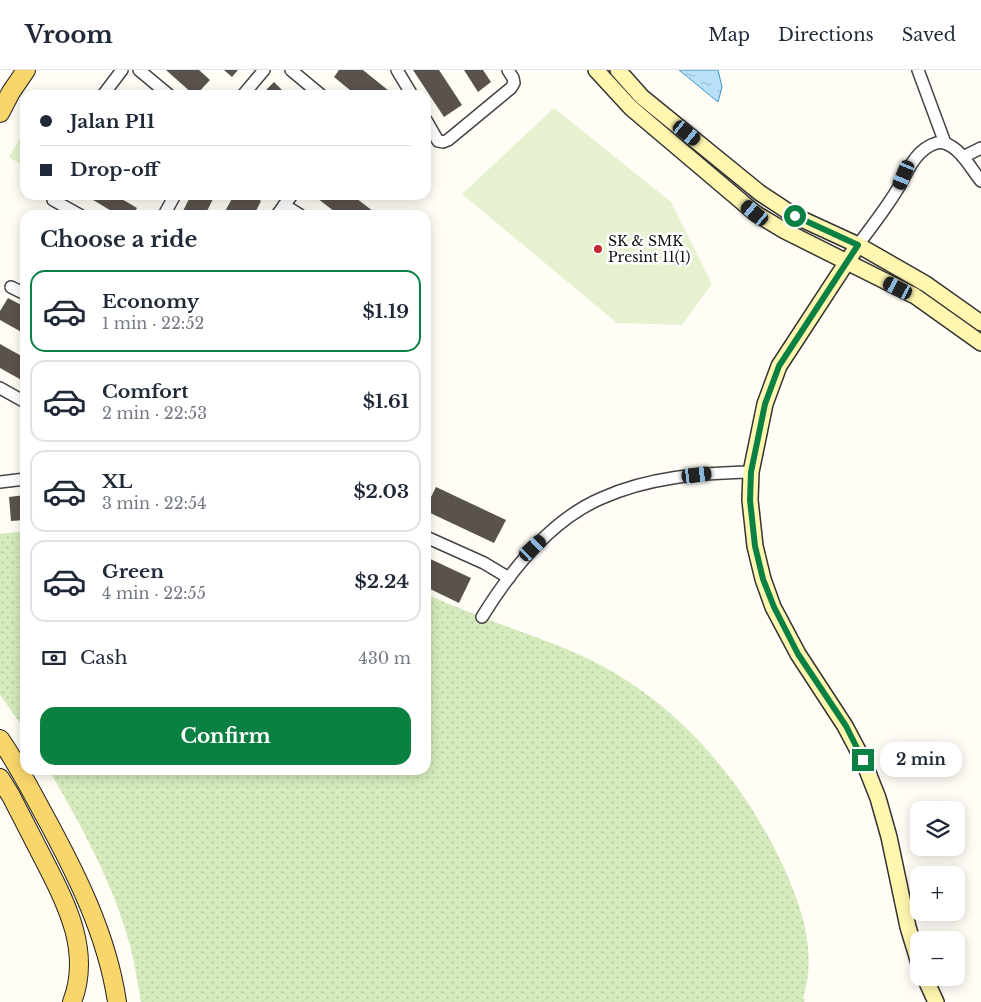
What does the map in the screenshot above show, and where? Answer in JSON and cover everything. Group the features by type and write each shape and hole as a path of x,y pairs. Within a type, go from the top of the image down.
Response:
{"main road":[{"path":"0,113 26,70"},
{"path":"596,70 631,108 755,213 785,232 915,296 981,343"},
{"path":"618,70 642,97 760,193 795,216 858,245 926,284 981,323"},
{"path":"858,245 779,366 765,404 751,472 750,500 755,546 763,579 782,626 798,654 846,726 863,760 878,798 889,837 910,934"},
{"path":"0,739 20,771"},
{"path":"23,775 57,838 88,902 108,963 117,1002"},
{"path":"0,778 15,804 70,915 79,956 79,980 72,1002"},
{"path":"929,986 936,1002"}],"street":[{"path":"107,90 122,70"},
{"path":"139,70 163,90"},
{"path":"247,90 264,70"},
{"path":"291,70 315,90"},
{"path":"397,70 409,90"},
{"path":"431,129 438,141 448,140 510,88 514,83 508,70"},
{"path":"918,70 945,143 963,157 981,181"},
{"path":"858,245 900,186 904,175 916,157 930,146 945,143"},
{"path":"963,157 981,148"},
{"path":"52,200 71,210"},
{"path":"10,286 20,291"},
{"path":"0,388 20,399"},
{"path":"482,617 533,548 551,531 601,498 665,479 714,473 751,472"},
{"path":"0,482 20,480"},
{"path":"431,539 484,563 509,578"}],"green space":[{"path":"554,108 671,202 712,284 682,325 617,323 462,194"},
{"path":"20,138 20,164 9,157"},
{"path":"20,532 20,723 0,695 0,534"},
{"path":"431,596 563,648 617,675 648,695 677,719 703,746 727,774 749,805 768,837 792,885 806,933 808,949 809,965 803,998 806,1000 804,1002 141,1002 135,968 120,913 103,871 52,775 431,775"}],"water":[{"path":"679,70 718,70 722,87 718,102"}],"building":[{"path":"166,70 199,70 210,80 201,90 188,90"},
{"path":"224,70 238,70 232,77"},
{"path":"339,70 363,70 388,90 350,90 334,77"},
{"path":"413,70 439,70 462,105 444,117 431,97 431,90 426,90"},
{"path":"464,70 483,70 491,82 478,92"},
{"path":"274,82 282,90 266,90"},
{"path":"93,200 123,200 137,208 136,210 110,210"},
{"path":"188,200 212,200 208,210 184,210"},
{"path":"231,200 261,201 256,210 226,210"},
{"path":"320,200 358,200 372,210 332,210"},
{"path":"8,298 20,304 20,331 0,320 0,311"},
{"path":"0,344 20,355 20,379 0,368"},
{"path":"436,487 506,520 494,543 431,513 431,497"},
{"path":"20,496 20,520 11,521 9,497"},
{"path":"431,559 471,578 459,603 431,589"}],"place":[{"name":"SK & SMK Presint 11(1)","path":"598,249"}],"route":[{"path":"795,216 858,245 779,366 765,404 751,472 750,500 755,546 763,579 782,626 798,654 846,726 863,760"}]}
